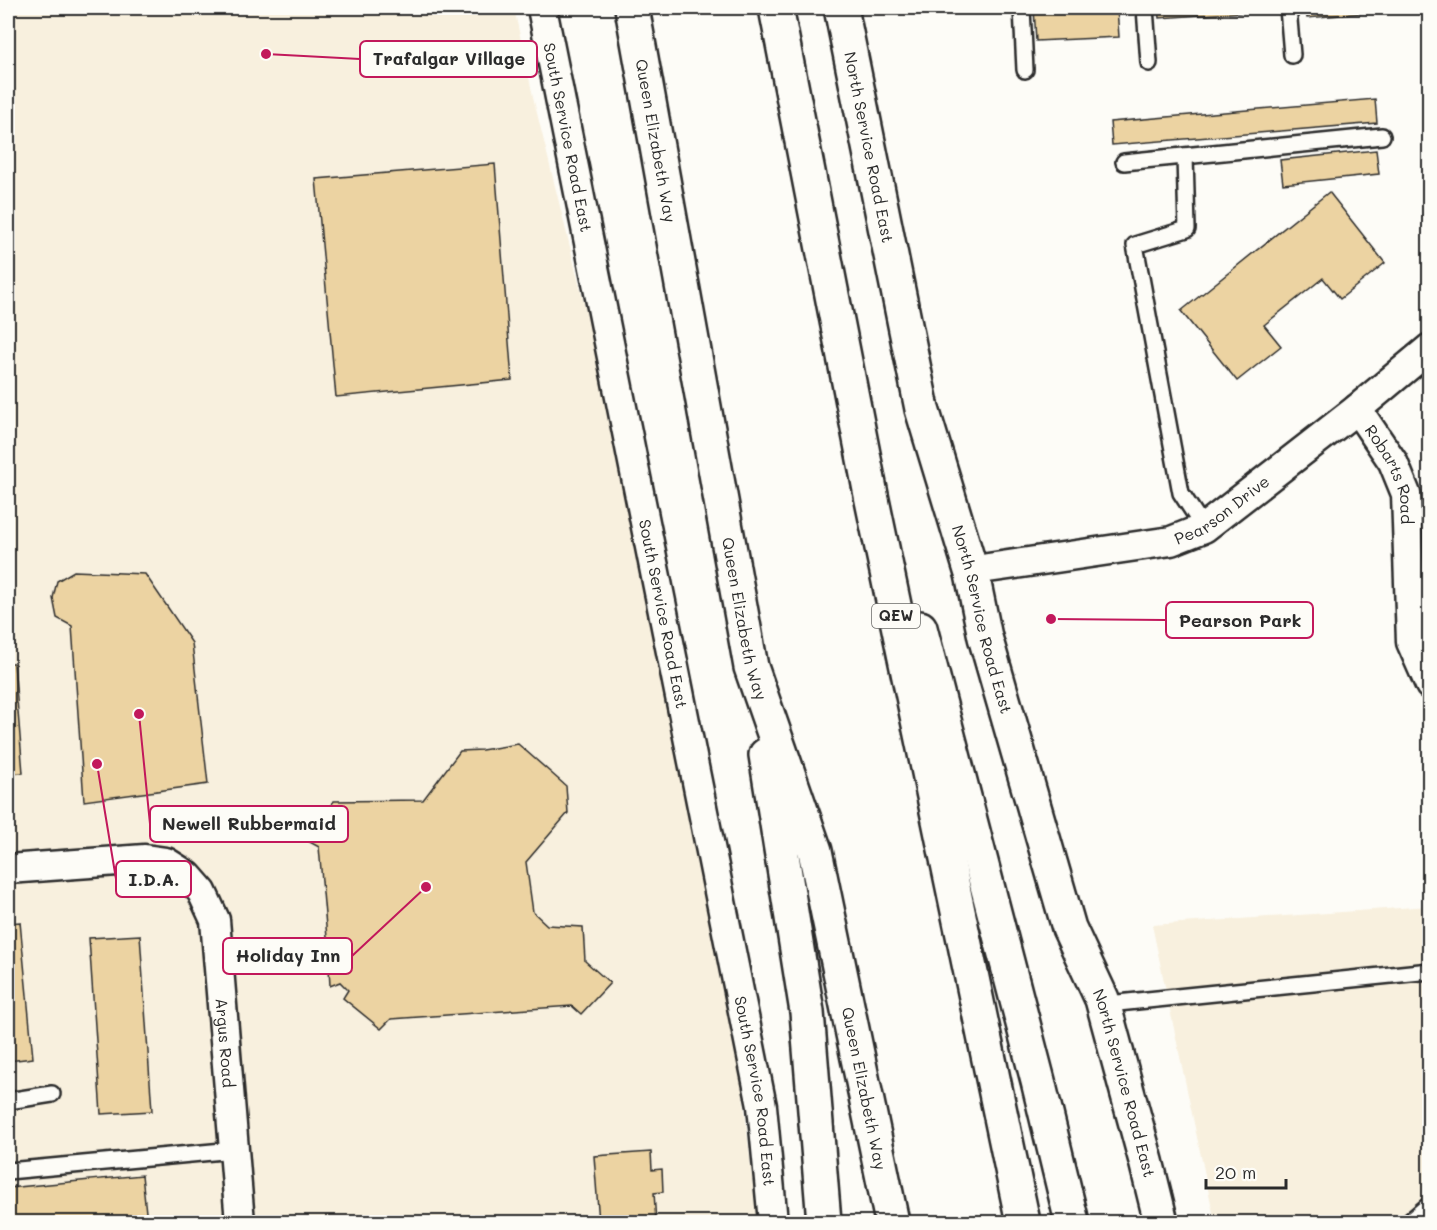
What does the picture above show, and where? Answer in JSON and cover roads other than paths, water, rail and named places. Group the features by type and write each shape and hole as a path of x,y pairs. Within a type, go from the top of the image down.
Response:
{"main road":[{"name":"Queen Elizabeth Way","path":"632,8 751,667 816,851 892,1222"},
{"name":"QEW","path":"776,8 872,500 1023,1222"},
{"name":"North Service Road East","path":"841,8 922,409 972,574 985,637 1070,928 1102,999 1161,1222"},
{"path":"872,500 903,562 1038,1081 1071,1222"},
{"path":"751,667 807,1012 824,1222"}],"street":[{"name":"South Service Road East","path":"542,8 762,1106 773,1222"},
{"name":"Pearson Drive","path":"972,574 988,568 1171,541 1204,528 1357,409 1430,348"},
{"name":"Robarts Road","path":"1357,409 1393,462 1406,494 1411,642 1430,686"},
{"name":"Argus Road","path":"8,869 145,858 166,862 188,876 202,892 215,920 240,1222"}],"lane":[{"path":"1022,8 1024,70"},
{"path":"1145,8 1149,63"},
{"path":"1288,8 1292,55"},
{"path":"1124,162 1382,136"},
{"path":"1185,156 1187,229 1135,245 1181,493 1204,528"},
{"path":"1102,999 1118,1004 1430,971"},
{"path":"8,1101 52,1094"},
{"path":"8,1170 234,1150"},
{"path":"1409,1222 1430,1204"}],"place":[{"name":"Trafalgar Village","path":"266,54"},
{"name":"Pearson Park","path":"1051,619"},
{"name":"Newell Rubbermaid","path":"139,714"},
{"name":"I.D.A.","path":"97,764"},
{"name":"Holiday Inn","path":"426,887"}]}
